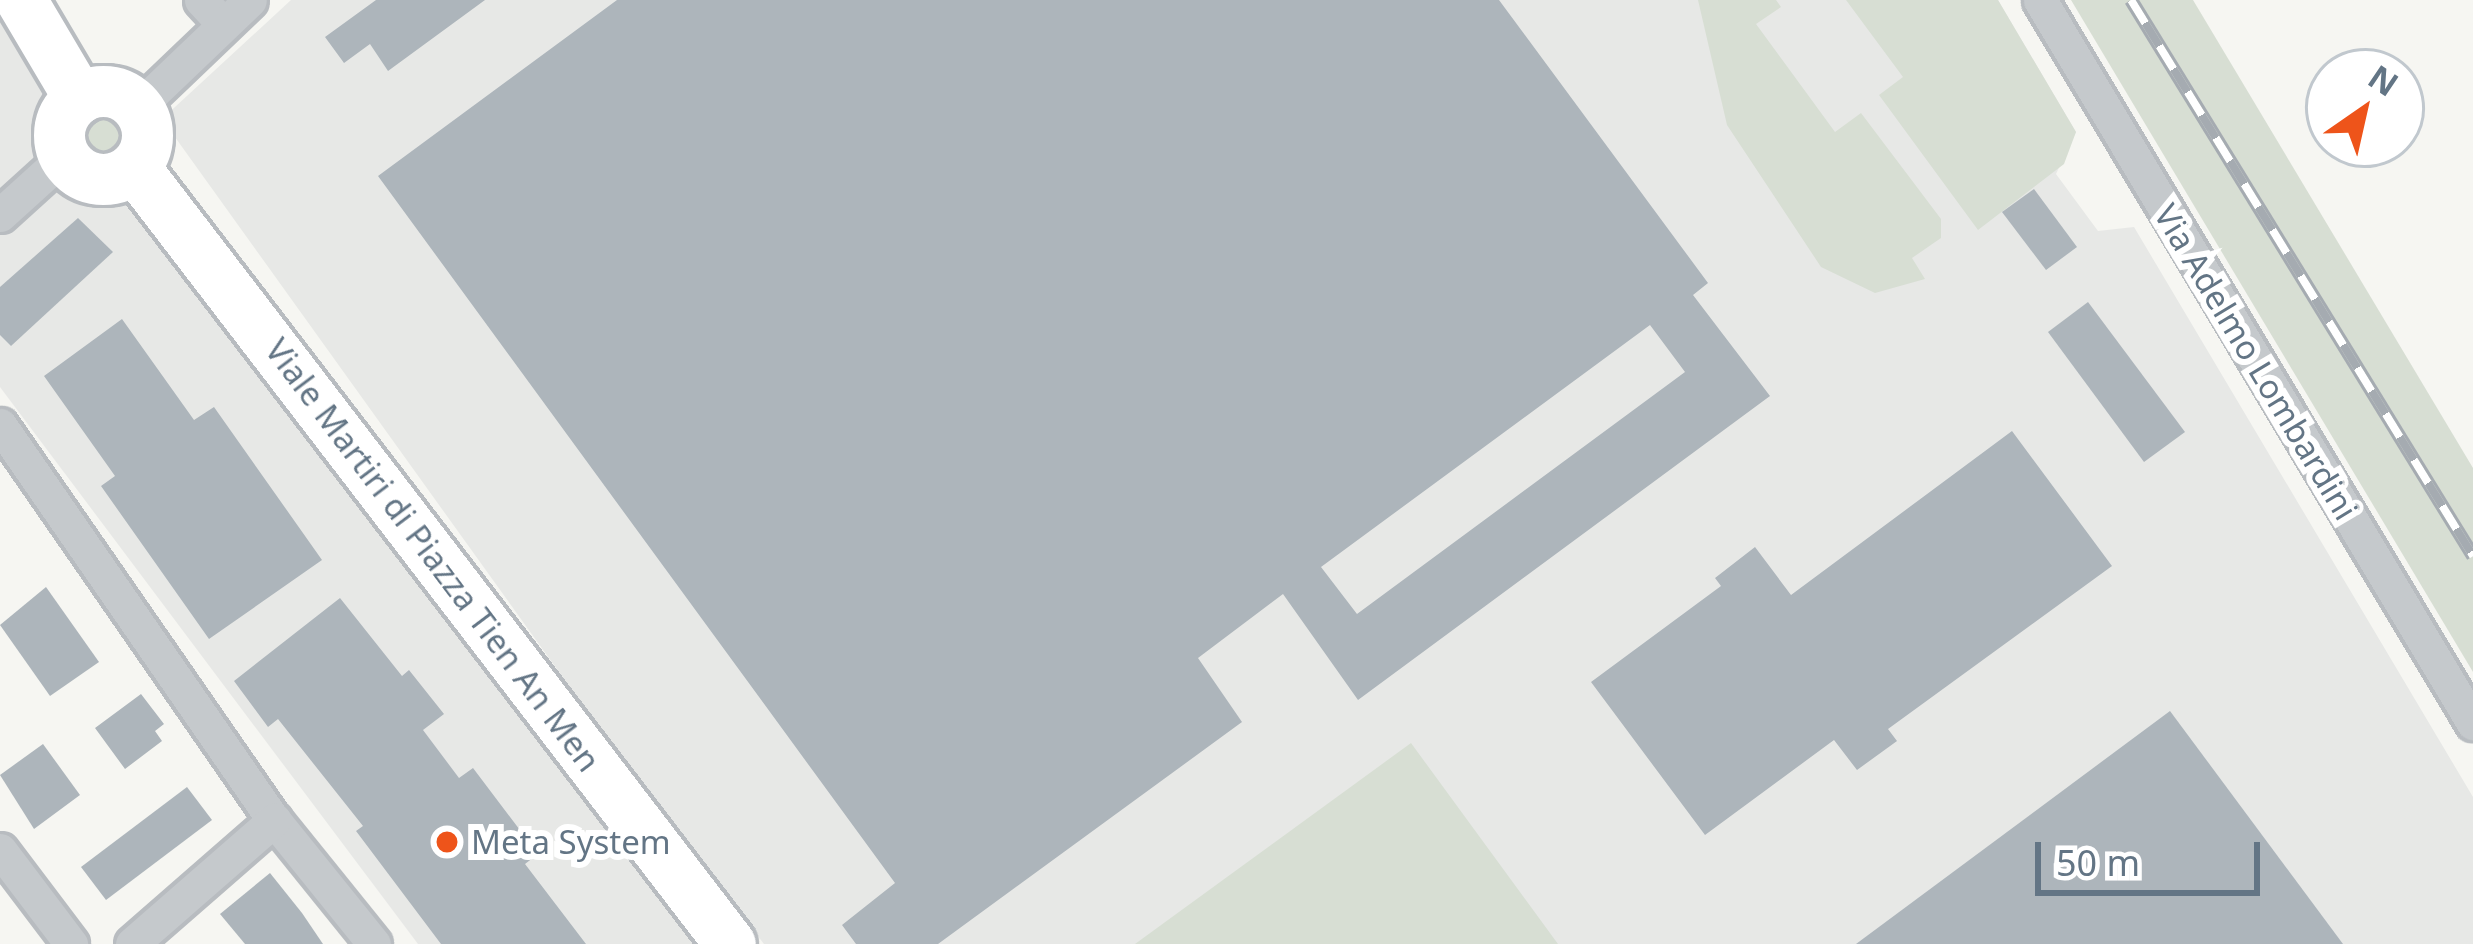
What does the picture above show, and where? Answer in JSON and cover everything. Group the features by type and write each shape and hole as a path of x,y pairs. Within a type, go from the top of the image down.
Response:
{"main road":[{"path":"21,0 79,98"},
{"path":"116,93 137,108 147,134 134,167 96,179 64,157 62,118 79,98 116,93"},
{"name":"Viale Martiri di Piazza Tien An Men","path":"134,167 730,944"}],"street":[{"path":"137,108 212,12 250,0"},
{"name":"Via Adelmo Lombardini","path":"2040,0 2473,723"},
{"path":"0,215 64,157"},
{"path":"0,425 274,820 374,944"},
{"path":"132,944 274,820"},
{"path":"0,850 71,944"}],"shaded area":[{"path":"291,0 1998,0 2076,132 2056,174 2098,231 2134,227 2473,797 2473,944 764,944 635,778 162,119"},
{"path":"1698,0 1776,0 1781,7 1756,24 1835,132 1861,113 1941,219 1941,238 1912,258 1925,279 1875,293 1821,267 1727,125"},
{"path":"1846,0 1998,0 2076,132 2064,164 1978,230 1879,95 1903,77"},
{"path":"2071,0 2193,0 2473,468 2473,672"},
{"path":"0,2 715,944 418,944 0,387"},
{"path":"102,104 124,113 133,135 124,157 102,166 80,157 71,135 80,113"},
{"path":"1411,743 1558,944 1135,944"}],"building":[{"path":"376,0 485,0 388,71 370,44 344,63 325,37"},
{"path":"617,0 1499,0 1708,283 1693,295 1770,396 1358,700 1283,594 1198,658 1242,722 938,944 856,944 842,925 895,883 378,176","holes":["1650,325 1685,372 1357,614 1321,567"]},
{"path":"2034,189 2077,247 2046,270 2002,212"},
{"path":"78,218 113,252 11,346 0,335 0,287"},
{"path":"2088,302 2185,432 2144,462 2048,332"},
{"path":"122,319 194,420 214,407 322,560 209,639 101,486 115,476 44,376"},
{"path":"2012,431 2112,566 1888,729 1897,741 1857,770 1834,740 1705,835 1591,682 1721,586 1715,578 1755,547 1791,595"},
{"path":"46,587 99,662 50,696 0,625"},
{"path":"340,598 402,676 409,670 444,714 423,730 459,778 473,768 538,854 525,864 586,944 441,944 356,831 363,826 278,719 268,727 234,681"},
{"path":"141,694 164,724 155,731 162,741 125,769 95,728"},
{"path":"2170,711 2343,944 1856,944"},
{"path":"43,744 80,795 34,829 0,775"},
{"path":"187,787 212,820 106,900 81,867"},
{"path":"270,873 323,944 245,944 220,914"}],"railway":[{"path":"2131,0 2473,556"}],"place":[{"name":"Meta System","path":"447,842"}]}
